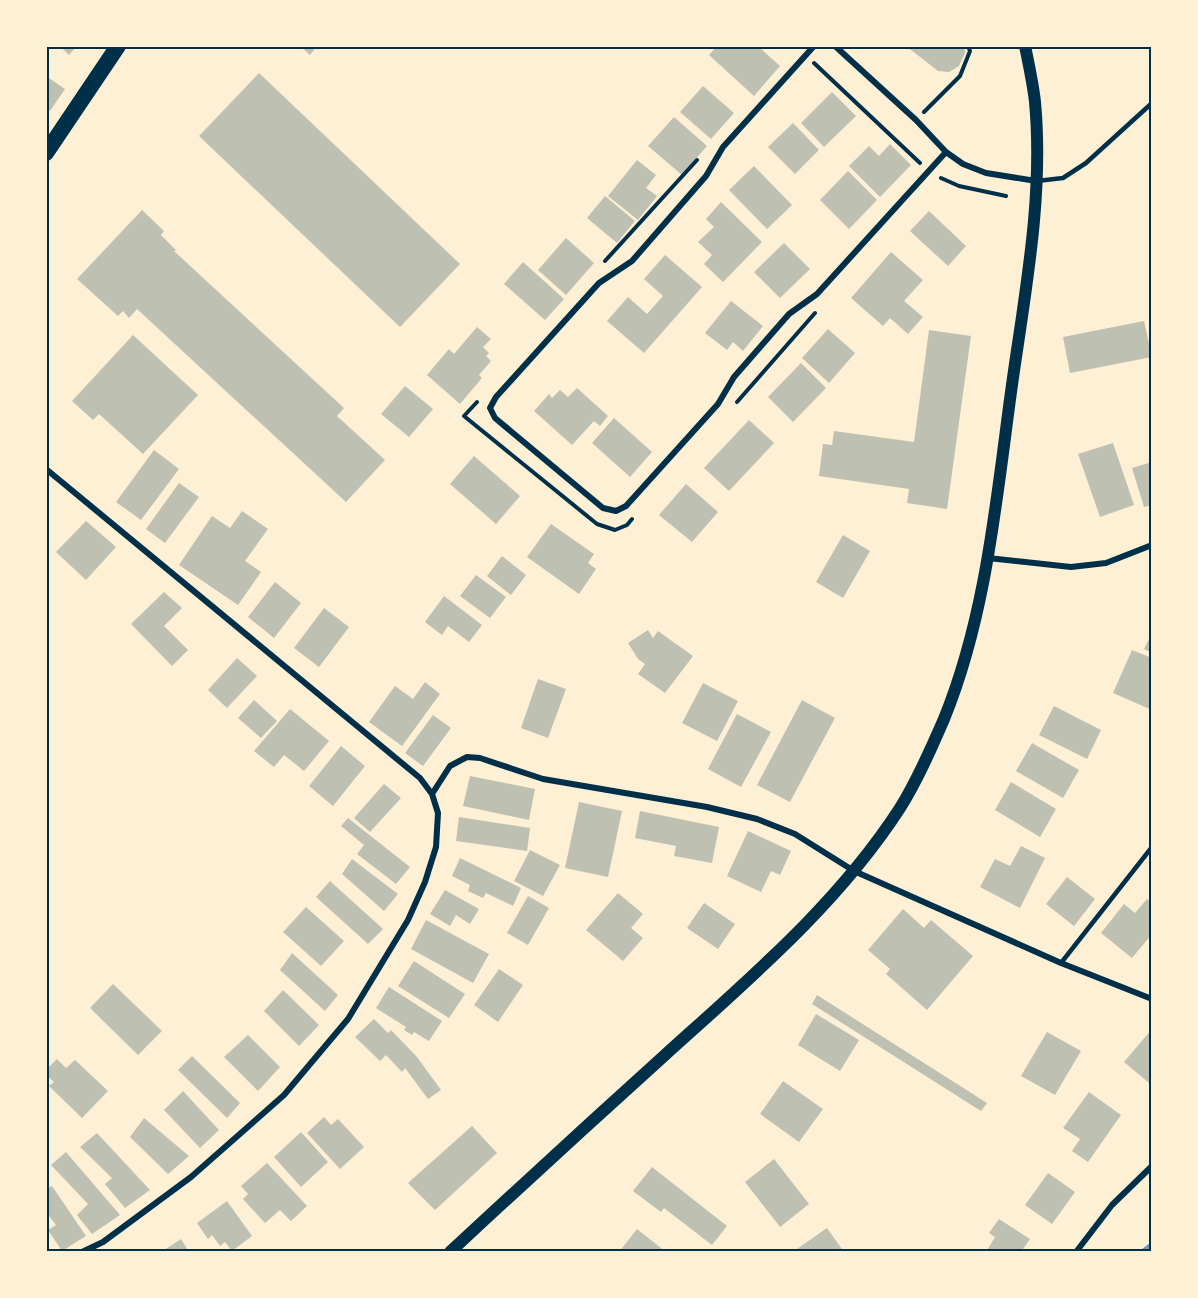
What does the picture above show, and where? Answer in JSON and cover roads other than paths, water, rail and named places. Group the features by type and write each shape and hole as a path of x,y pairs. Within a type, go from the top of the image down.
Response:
{"highway":[{"path":"46,153 118,46"}],"main road":[{"path":"450,1251 755,973 854,871 901,806 925,761 945,716 964,657 988,558 1028,269 1037,181 1035,100 1025,46"}],"street":[{"path":"814,46 723,147 706,176 632,261 599,283 496,397 490,408 495,418 603,508 616,511 626,506 718,405 734,377 789,314 818,294 946,152"},
{"path":"835,46 916,120 946,152 963,164 986,173 1037,181"},
{"path":"46,469 420,778 432,794 438,813 436,847 425,882 408,920 348,1019 284,1095 191,1177 102,1242 82,1251"},
{"path":"988,558 1071,567 1106,563 1152,545"},
{"path":"432,794 450,766 467,757 480,758 543,779 707,807 757,819 795,834 854,871 1061,963 1152,999"},
{"path":"1076,1251 1112,1205 1152,1166"}],"lane":[{"path":"1037,181 1063,178 1086,163 1152,103"},
{"path":"1061,963 1152,847"}],"waterway":[{"path":"1143,1252 1152,1245"}]}
